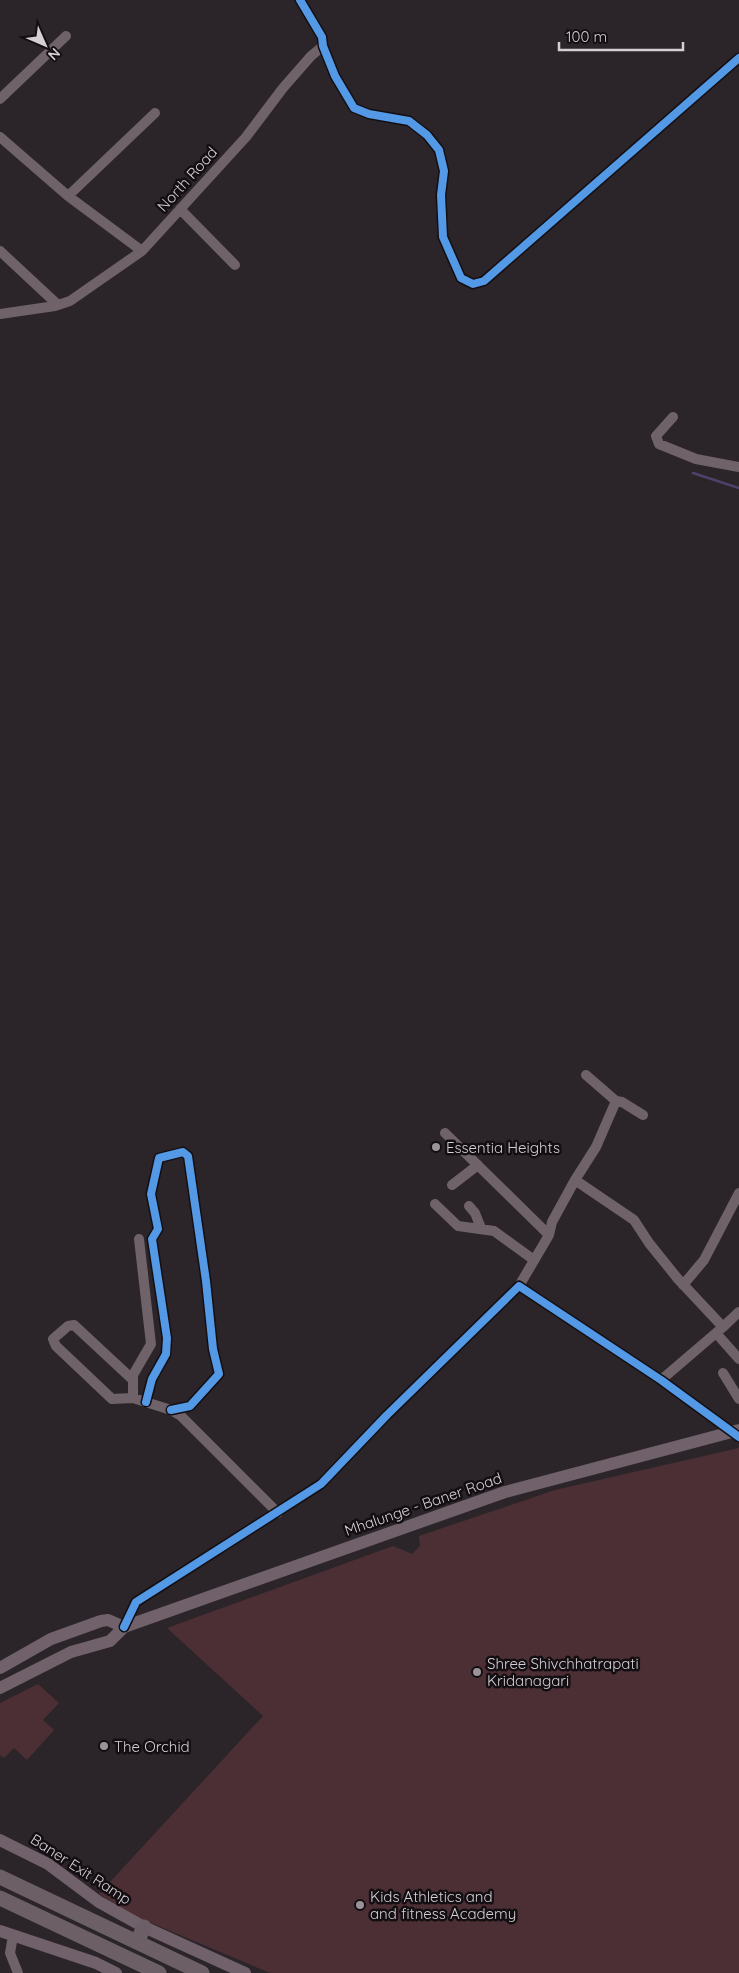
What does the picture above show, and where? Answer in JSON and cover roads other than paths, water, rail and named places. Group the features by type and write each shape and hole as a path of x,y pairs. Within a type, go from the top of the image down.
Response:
{"highway":[{"path":"0,1877 202,1973"},
{"path":"0,1898 159,1973"},
{"path":"137,1942 144,1928"}],"main road":[{"name":"Mhalunge - Baner Road","path":"0,1688 54,1659 110,1641 124,1627 505,1492 737,1433"},
{"path":"0,1668 51,1640 101,1621 108,1620 124,1627"},
{"name":"Baner Exit Ramp","path":"0,1840 48,1864 99,1902 144,1928 245,1973"},
{"path":"0,1931 96,1963 116,1973"},
{"path":"96,1963 103,1947"}],"street":[{"path":"300,0 322,36 322,46 334,76 354,108 369,114 392,116 409,122 427,134 439,150 444,171 441,195 443,237 460,278 473,284 484,281 739,58"},
{"path":"0,98 66,36"},
{"name":"North Road","path":"0,314 58,305 70,301 142,251 246,137 306,62 322,46"},
{"path":"68,196 155,113"},
{"path":"0,137 68,196 142,251"},
{"path":"180,209 235,265"},
{"path":"0,251 58,305"},
{"path":"673,417 656,436 659,444 696,459 739,467"},
{"path":"586,1075 616,1101 622,1102 643,1115"},
{"path":"124,1627 136,1602 321,1484 519,1286 549,1235 552,1222 575,1180 596,1147 616,1101"},
{"path":"446,1133 549,1235"},
{"path":"146,1402 152,1379 166,1354 168,1338 152,1239 158,1230 151,1194 159,1158 183,1152 188,1156 206,1281 213,1349 219,1374 190,1406 171,1410"},
{"path":"452,1186 478,1164"},
{"path":"575,1180 634,1220 649,1243 720,1330 739,1359"},
{"path":"683,1285 704,1260 739,1193"},
{"path":"435,1204 458,1226 494,1231 534,1260"},
{"path":"469,1206 476,1213 481,1228"},
{"path":"133,1398 132,1380 151,1344 139,1239"},
{"path":"519,1286 737,1433"},
{"path":"661,1380 739,1312"},
{"path":"132,1380 74,1325 68,1326 53,1339 56,1346 106,1396 117,1400 133,1398 171,1410 180,1416 278,1513"},
{"path":"722,1373 739,1399"},
{"path":"13,1936 10,1953 18,1973"}],"waterway":[{"path":"693,473 739,488"}],"place":[{"name":"Essentia Heights","path":"436,1147"},
{"name":"Shree Shivchhatrapati Kridanagari","path":"477,1672"},
{"name":"The Orchid","path":"104,1746"},
{"name":"Kids Athletics and and fitness Academy","path":"360,1905"}]}
